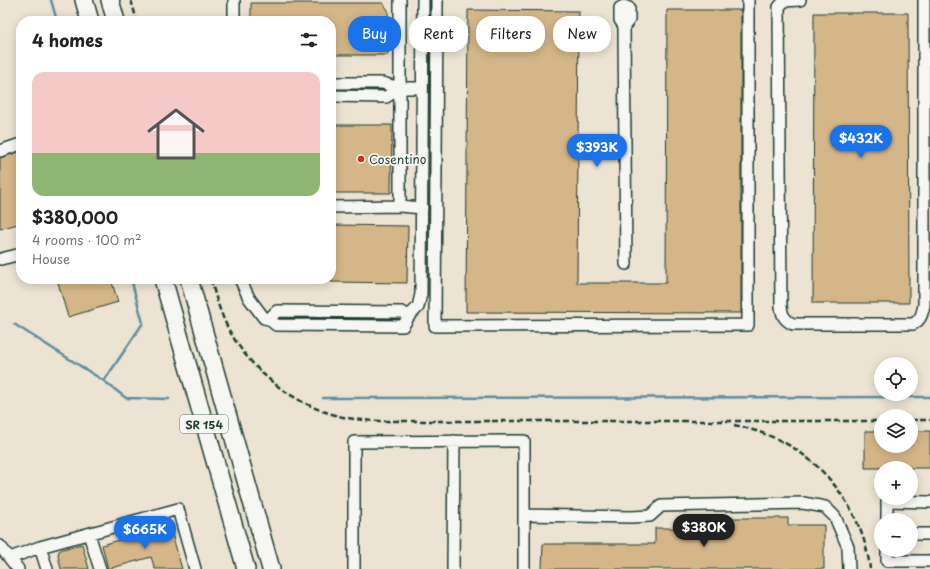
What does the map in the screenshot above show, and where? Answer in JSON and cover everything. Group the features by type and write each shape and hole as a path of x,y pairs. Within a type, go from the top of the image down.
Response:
{"highway":[{"path":"84,0 89,16"},
{"path":"110,0 115,16"},
{"name":"SR 154","path":"164,284 246,569"},
{"name":"SR 154","path":"190,284 271,569"}],"street":[{"path":"234,0 234,16"},
{"path":"400,0 400,206"},
{"path":"243,284 250,298 264,318 269,319 277,311 402,312 409,316 418,307 421,294 423,0"},
{"path":"437,0 435,326 748,325 748,0"},
{"path":"800,0 784,1 779,6 781,306 784,318 793,324 913,324 918,321 922,315 924,306 924,0"},
{"path":"624,3 620,8 620,20 624,26 626,264"},
{"path":"336,83 382,83 400,88 422,88"},
{"path":"336,96 386,97 400,88"},
{"path":"0,151 16,146"},
{"path":"336,207 400,206 422,208"},
{"path":"0,258 16,255"},
{"path":"453,569 454,441"},
{"path":"354,569 354,442 454,441 524,441 524,569"},
{"path":"887,513 887,501 930,502"},
{"path":"524,515 631,517 650,516 661,506 803,503 825,507 835,517 848,547 849,569"},
{"path":"10,558 40,547 178,509 195,569"},
{"path":"89,534 100,569"},
{"path":"918,534 930,534"},
{"path":"0,546 18,569"},
{"path":"40,547 47,569"},
{"path":"887,557 887,561 930,561"}],"building":[{"path":"251,3 383,3 388,10 388,16 348,16 348,52 388,52 388,55 336,55 336,16 251,16"},
{"path":"468,10 579,11 579,16 553,16 553,52 579,52 577,283 666,283 667,10 741,10 741,313 466,312"},
{"path":"814,13 908,13 909,303 813,303"},
{"name":"Cosentino","path":"336,125 392,125 391,193 336,193"},
{"path":"16,153 16,224 0,229 0,158"},
{"path":"336,225 408,226 407,283 336,282"},
{"path":"58,284 113,284 118,302 68,317"},
{"path":"865,431 874,431 874,453 918,453 918,431 930,431 930,468 918,468 918,461 874,461 874,468 865,468"},
{"path":"696,518 788,518 788,525 824,525 824,569 542,569 543,544 655,544 655,528 696,528"},
{"path":"168,527 171,530 182,569 155,569 151,557 108,569 102,545"},
{"path":"82,544 89,569 61,569 58,555 59,551"}],"waterway":[{"path":"51,0 56,16"},
{"path":"104,381 143,323 132,284"},
{"path":"14,324 104,381 126,398 169,399"},
{"path":"323,398 930,397"}],"railway":[{"path":"131,0 136,16"},
{"path":"212,284 218,304 228,328 249,359 262,373 276,385 308,405 343,417 386,421 874,421"},
{"path":"918,420 930,420"},
{"path":"734,425 760,432 786,443 801,453 827,476 838,489 856,519 867,552 870,569"}],"place":[{"name":"Cosentino","path":"361,159"}]}
